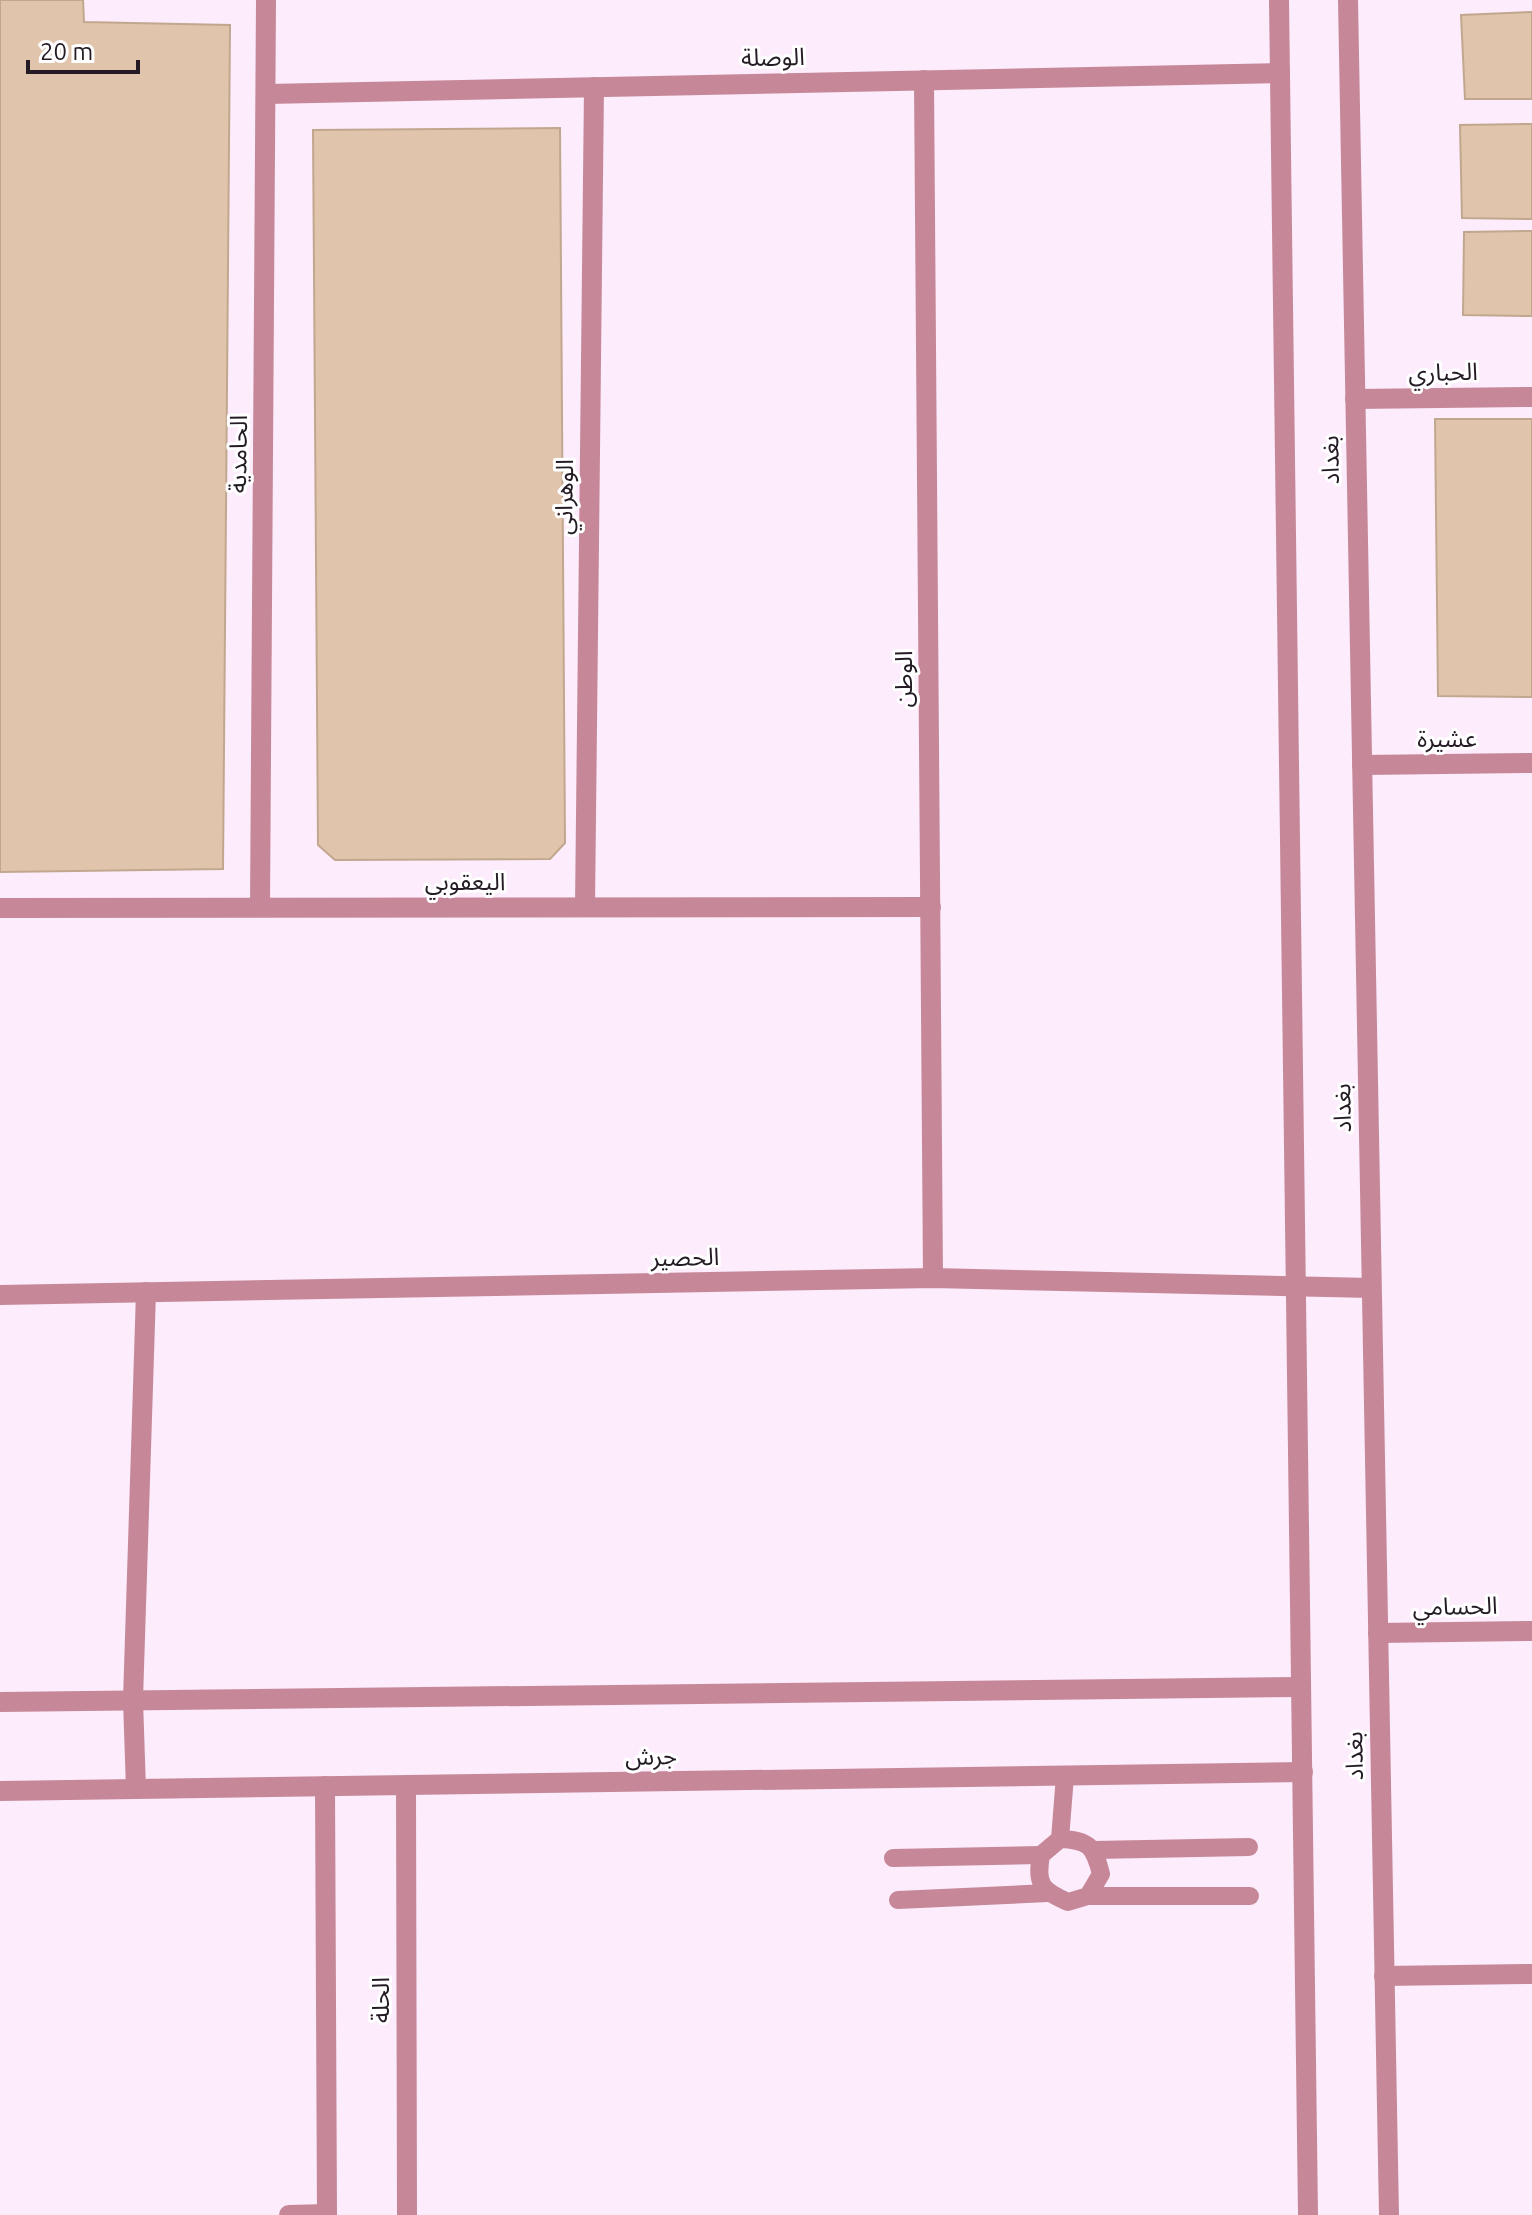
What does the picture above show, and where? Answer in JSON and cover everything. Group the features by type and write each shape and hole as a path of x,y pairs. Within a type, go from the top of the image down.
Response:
{"street":[{"name":"الحامدية","path":"260,907 266,0"},
{"name":"بغداد","path":"1279,0 1308,2215"},
{"name":"بغداد","path":"1348,0 1389,2215"},
{"name":"الوصلة","path":"267,94 1280,73"},
{"name":"الوطن","path":"924,80 933,1278"},
{"name":"الوهراني","path":"585,907 594,87"},
{"name":"الحباري","path":"1355,399 1532,397"},
{"name":"عشيرة","path":"1362,765 1532,763"},
{"name":"اليعقوبي","path":"0,908 931,907"},
{"name":"الحصير","path":"0,1295 933,1278 1371,1288"},
{"path":"136,1789 133,1700 146,1292"},
{"name":"الحسامي","path":"1378,1633 1532,1631"},
{"path":"0,1702 1301,1687"},
{"name":"جرش","path":"0,1791 1303,1772"},
{"name":"الحلة","path":"406,1785 407,2215"},
{"path":"289,2215 327,2214 325,1786"},
{"path":"1384,1976 1532,1974"}],"lane":[{"path":"1060,1839 1065,1776"},
{"path":"893,1858 1041,1855 1060,1839 1079,1839 1094,1850 1249,1847"},
{"path":"1088,1896 1101,1874 1094,1850"},
{"path":"1041,1855 1038,1875 1048,1893"},
{"path":"898,1900 1048,1893 1068,1902 1088,1896 1250,1896"}],"building":[{"path":"0,0 83,0 84,22 230,25 223,869 0,872"},
{"path":"1532,12 1532,99 1465,99 1461,15"},
{"path":"1532,124 1532,219 1462,218 1460,125"},
{"path":"560,128 565,843 550,859 335,860 318,845 313,130"},
{"path":"1532,231 1532,316 1463,315 1464,232"},
{"path":"1435,419 1532,419 1532,697 1438,696"}]}
